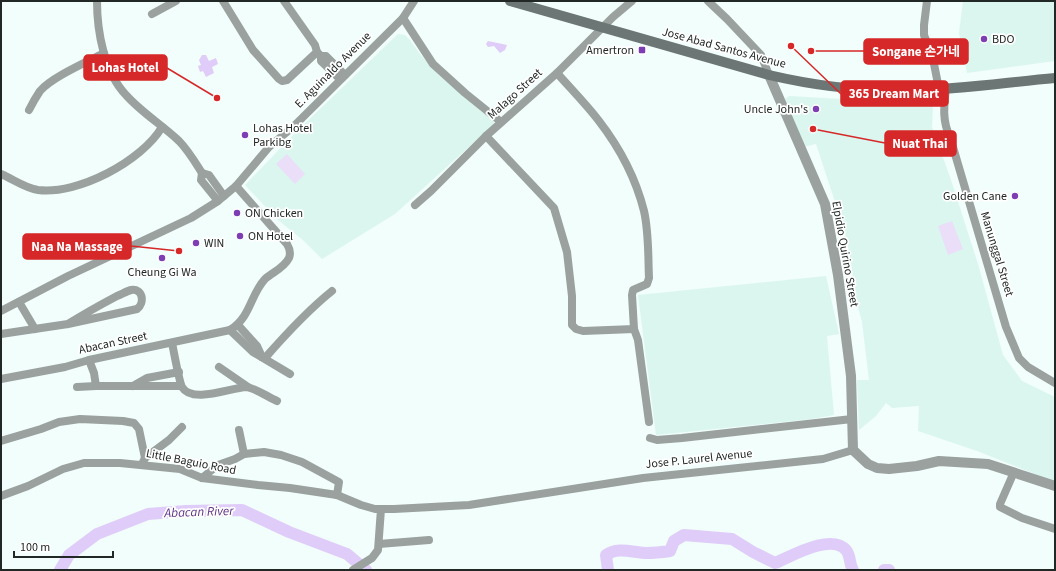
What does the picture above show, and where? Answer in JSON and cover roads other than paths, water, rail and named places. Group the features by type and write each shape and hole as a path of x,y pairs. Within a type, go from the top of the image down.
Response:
{"main road":[{"name":"Jose Abad Santos Avenue","path":"510,1 769,75 800,82 839,88 913,90 942,89 1055,78"}],"street":[{"path":"97,1 97,21 104,53 112,74 125,95 180,142 202,173 201,180 221,198"},
{"path":"152,14 176,1"},
{"path":"223,1 253,50 282,81 292,76 319,54"},
{"path":"284,1 315,45 321,61 342,77"},
{"name":"E. Aguinaldo Avenue","path":"1,311 124,248 190,218 221,198 236,186 269,147 294,126 403,18 414,1"},
{"name":"Malago Street","path":"415,205 431,192 486,136 557,73 613,17 632,1"},
{"name":"Elpidio Quirino Street","path":"708,1 727,18 760,55 825,204 838,275 847,342 852,394 853,450"},
{"name":"Manunggal Street","path":"927,1 924,34 942,89 945,127 950,137 1006,327 1018,358 1028,367 1055,383"},
{"path":"403,18 433,64 465,93 501,122"},
{"path":"29,110 40,91 53,81 104,53"},
{"path":"557,73 599,121 616,146 632,177 644,212 648,241 649,278 647,284 633,290 632,295 634,328 638,340 649,422"},
{"path":"1,174 36,190 48,191 69,188 93,181 134,157 157,136 162,127"},
{"path":"486,136 554,208 566,252 572,296 572,325 576,329 583,331 634,328"},
{"name":"Abacan Street","path":"1,379 65,367 89,360 230,330 238,325 249,310 254,295 265,279 286,264 290,256 290,249 236,186"},
{"path":"1,334 68,324 137,309 140,307 142,302 142,295 137,291 131,290 102,304 68,324"},
{"path":"263,358 313,306 332,291"},
{"path":"19,302 35,329"},
{"path":"102,304 108,316"},
{"path":"238,325 257,346 263,358"},
{"path":"230,330 253,352 290,374"},
{"path":"172,342 181,386 189,394 195,395 229,391 248,387"},
{"path":"89,360 94,373 96,386"},
{"path":"219,367 248,387 277,401"},
{"path":"132,386 147,378 179,372"},
{"path":"77,387 181,386"},
{"path":"1,440 41,429 59,422 80,419 123,421 134,423 139,429 143,461"},
{"path":"650,438 657,440 682,438 852,419"},
{"path":"143,461 169,440 182,427"},
{"path":"239,430 244,454"},
{"path":"853,450 868,464 877,468 888,469 917,466 939,461 988,464 1055,486"},
{"name":"Jose P. Laurel Avenue","path":"380,509 469,505 643,478 823,459 853,450"},
{"path":"202,478 218,465 244,454 264,452 281,455 302,462 339,482 337,495"},
{"name":"Little Baguio Road","path":"1,496 28,486 64,469 84,464 143,461 180,470 202,478 337,495 361,505 380,509"},
{"path":"1014,472 1000,507 1022,518 1055,529"},
{"path":"353,570 376,554 379,544 380,509"},
{"path":"379,544 429,540"}],"waterway":[{"name":"Abacan River","path":"60,570 69,555 97,534 148,514 186,511 242,510 289,532 347,554 366,570"},
{"name":"Abacan River","path":"608,570 606,555 611,552 621,550 647,553 670,551 674,541 684,535 732,539 775,563 801,551 821,545 839,545 848,552 853,570"},
{"name":"Abacan River","path":"884,570 889,570"}],"place":[{"name":"BDO","path":"984,39"},
{"name":"365 Dream Mart","path":"791,46"},
{"name":"Amertron","path":"642,50"},
{"name":"Songane 손가네","path":"811,51"},
{"name":"Lohas Hotel","path":"217,98"},
{"name":"Uncle John's","path":"816,109"},
{"name":"Nuat Thai","path":"813,129"},
{"name":"Lohas Hotel Parkibg","path":"245,135"},
{"name":"Golden Cane","path":"1015,196"},
{"name":"ON Chicken","path":"237,213"},
{"name":"ON Hotel","path":"240,236"},
{"name":"WIN","path":"196,243"},
{"name":"Naa Na Massage","path":"179,251"},
{"name":"Cheung Gi Wa","path":"162,258"}]}
